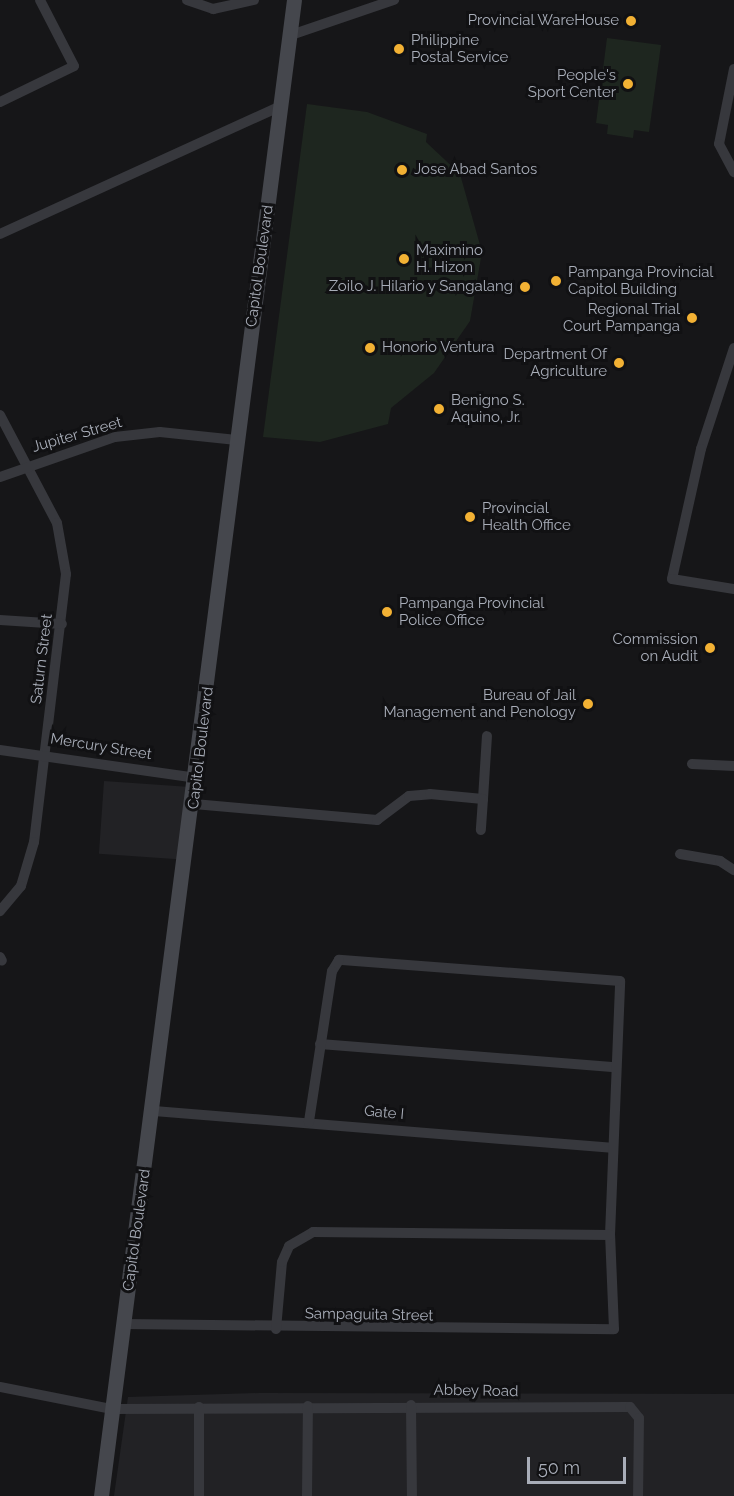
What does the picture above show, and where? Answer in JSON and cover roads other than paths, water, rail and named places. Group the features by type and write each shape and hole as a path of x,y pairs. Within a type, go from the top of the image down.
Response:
{"main road":[{"name":"Capitol Boulevard","path":"101,1496 194,804 237,440 294,0"}],"street":[{"path":"0,102 74,66 40,0"},
{"path":"187,0 213,9 254,0"},
{"path":"291,35 394,0"},
{"path":"734,69 719,144 734,172"},
{"path":"0,234 281,106"},
{"path":"734,348 701,449 672,579 734,589"},
{"name":"Saturn Street","path":"0,415 63,544 62,624 46,753 28,868 0,911"},
{"name":"Jupiter Street","path":"0,477 25,466 115,436 160,432 237,440"},
{"path":"0,620 62,624"},
{"path":"481,830 487,736"},
{"name":"Mercury Street","path":"0,750 46,753 197,778"},
{"path":"692,764 734,766"},
{"path":"194,804 376,820 418,793 483,799"},
{"path":"680,854 720,861 734,870"},
{"path":"276,1329 282,1262 289,1246 313,1232 610,1235 615,1067 624,997 620,981 479,966 339,960 332,971 309,1122"},
{"path":"320,1044 615,1067"},
{"name":"Gate I","path":"154,1111 612,1148"},
{"name":"Sampaguita Street","path":"123,1324 276,1329 614,1329 610,1235"},
{"name":"Abbey Road","path":"0,1387 111,1409 411,1405 625,1407 639,1418 638,1496"},
{"path":"411,1405 412,1496"},
{"path":"307,1496 308,1406"},
{"path":"199,1407 199,1496"}],"place":[{"name":"Provincial WareHouse","path":"631,21"},
{"name":"Philippine Postal Service","path":"399,49"},
{"name":"People's Sport Center","path":"628,84"},
{"name":"Jose Abad Santos","path":"402,170"},
{"name":"Maximino H. Hizon","path":"404,259"},
{"name":"Pampanga Provincial Capitol Building","path":"556,281"},
{"name":"Zoilo J. Hilario y Sangalang","path":"525,287"},
{"name":"Regional Trial Court Pampanga","path":"692,318"},
{"name":"Honorio Ventura","path":"370,348"},
{"name":"Department Of Agriculture","path":"619,363"},
{"name":"Benigno S. Aquino, Jr.","path":"439,409"},
{"name":"Provincial Health Office","path":"470,517"},
{"name":"Pampanga Provincial Police Office","path":"387,612"},
{"name":"Commission on Audit","path":"710,648"},
{"name":"Bureau of Jail Management and Penology","path":"588,704"}]}
